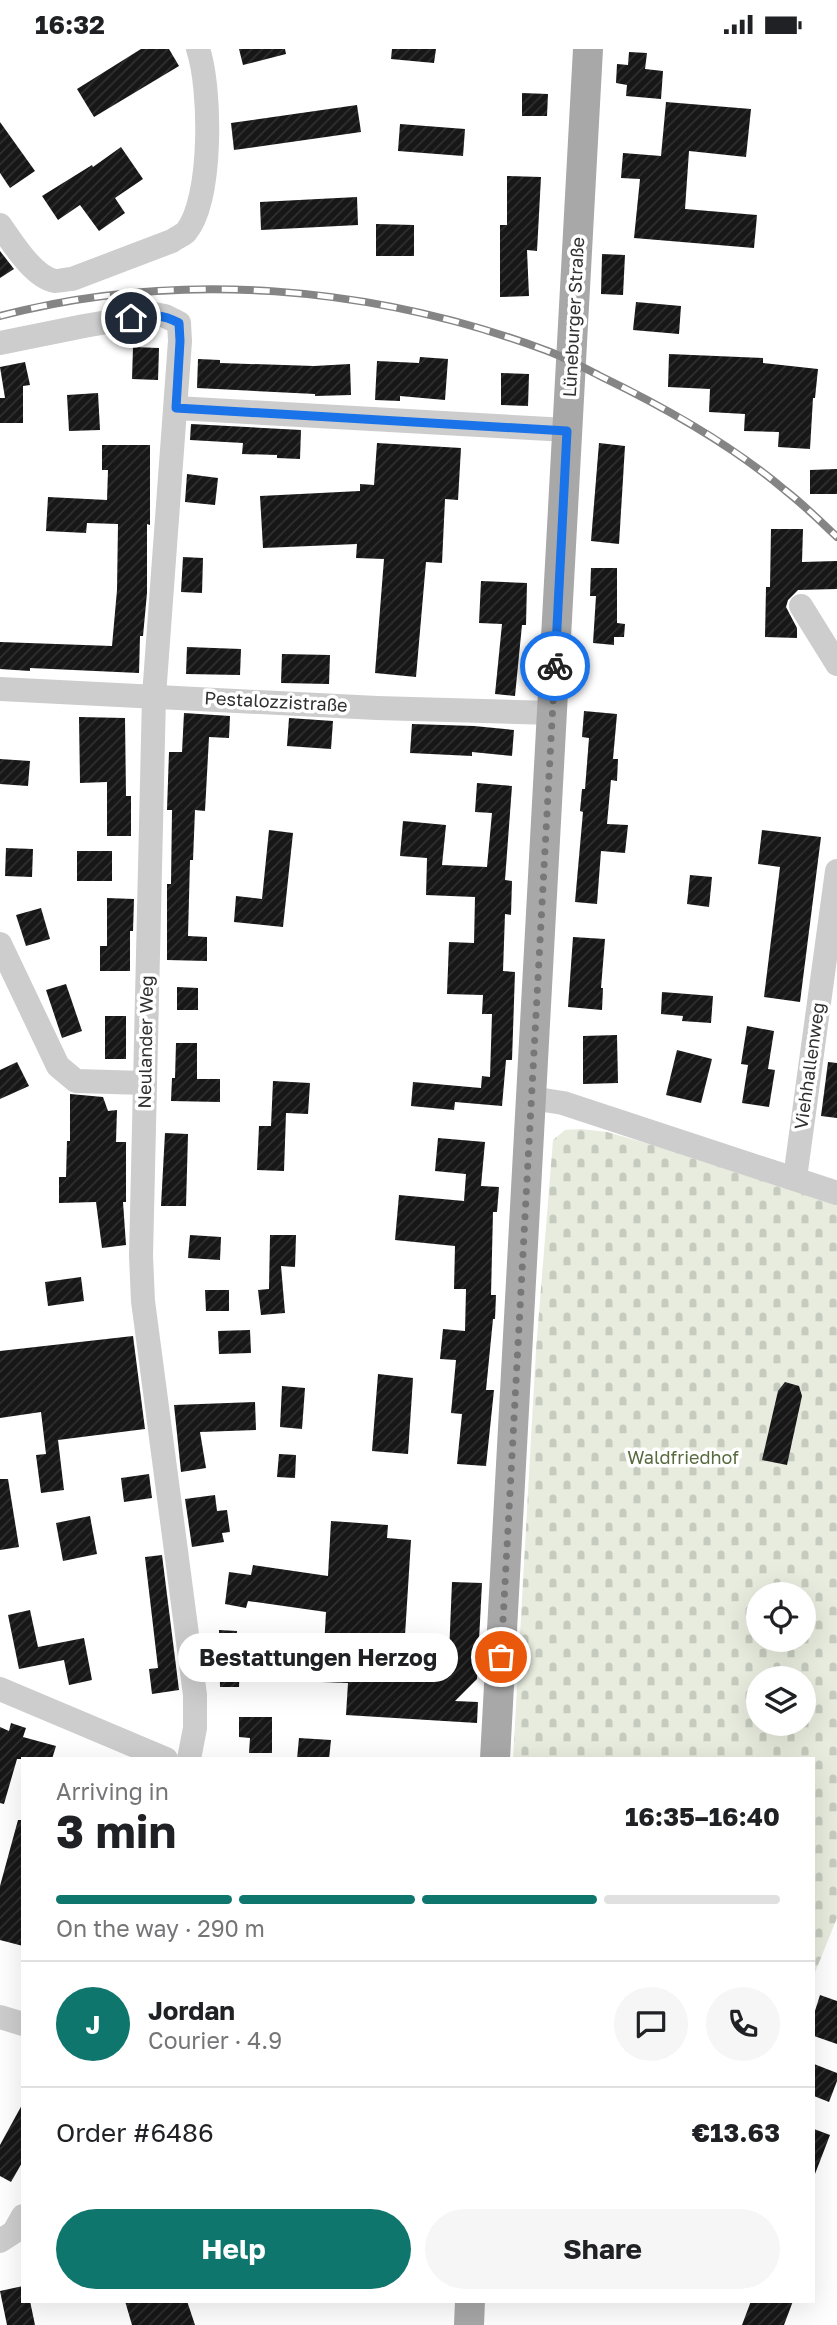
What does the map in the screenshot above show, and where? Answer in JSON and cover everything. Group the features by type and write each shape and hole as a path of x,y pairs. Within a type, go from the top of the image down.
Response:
{"main road":[{"name":"Lüneburger Straße","path":"495,1757 588,49"},
{"path":"469,2325 470,2303"}],"street":[{"path":"0,225 19,253 38,272 55,281 72,279 172,241 186,232 198,204 208,148 208,116 198,49"},
{"name":"Neulander Weg","path":"0,343 154,314 179,323 176,408 154,696 143,1301 195,1695 195,1728 189,1757"},
{"path":"176,408 567,431"},
{"path":"801,606 837,664"},
{"name":"Pestalozzistraße","path":"0,689 377,708 552,713"},
{"name":"Viehhallenweg","path":"795,1178 837,871"},
{"path":"0,944 58,1066 76,1081 145,1083"},
{"path":"531,1098 563,1103 837,1193"},
{"path":"0,1689 161,1757"},
{"path":"0,2017 21,2023"}],"green space":[{"name":"Waldfriedhof","path":"565,1130 607,1132 796,1186 837,1203 837,1918 815,1973 815,1757 513,1757 536,1350 553,1140"}],"building":[{"path":"141,49 169,49 179,66 94,117 77,89"},
{"path":"239,49 285,49 286,54 243,65"},
{"path":"392,49 436,49 434,63 391,59"},
{"path":"629,52 647,53 645,69 663,71 661,99 626,96 627,85 616,83 617,64 628,65"},
{"path":"522,93 548,94 547,116 522,116"},
{"path":"666,102 751,109 746,157 689,151 685,209 757,215 754,248 634,238 640,179 621,178 623,153 661,156"},
{"path":"357,105 361,132 234,150 231,123"},
{"path":"0,122 35,171 10,188 0,173"},
{"path":"400,124 465,129 463,156 398,151"},
{"path":"121,147 143,179 115,198 125,213 99,231 80,205 58,220 42,196 92,165 93,167"},
{"path":"507,176 541,177 537,251 527,250 529,296 500,297 500,225 507,225"},
{"path":"357,197 358,225 261,230 260,202"},
{"path":"376,224 414,225 414,256 376,256"},
{"path":"0,251 14,269 0,278"},
{"path":"602,254 625,255 623,295 601,294"},
{"path":"636,302 681,306 679,334 633,330"},
{"path":"133,347 159,348 158,380 132,379"},
{"path":"669,354 763,358 763,363 818,369 810,449 778,447 779,432 744,431 745,414 709,412 710,389 668,387"},
{"path":"420,357 448,359 445,400 400,396 400,401 375,400 377,361 419,363"},
{"path":"198,359 220,360 220,363 314,366 350,364 351,395 315,396 197,388"},
{"path":"25,362 30,385 23,386 23,423 0,423 0,398 5,398 0,367"},
{"path":"501,373 529,374 528,406 501,405"},
{"path":"98,393 100,430 69,431 67,395"},
{"path":"191,424 301,430 300,459 242,454 243,443 190,440"},
{"path":"377,443 461,448 458,500 445,499 442,563 426,562 416,677 375,673 384,559 356,558 357,544 263,548 260,496 360,491 360,484 374,485"},
{"path":"599,443 625,446 619,544 591,541"},
{"path":"102,445 150,445 147,593 143,636 140,636 139,673 0,669 0,642 112,646 117,590 118,524 87,523 86,533 46,531 48,497 107,500 108,470 102,470"},
{"path":"837,469 837,494 810,494 810,470"},
{"path":"187,474 218,478 215,505 185,502"},
{"path":"771,529 803,529 802,562 837,561 837,589 798,590 788,600 786,607 797,628 797,638 765,637 766,587 770,587"},
{"path":"183,557 203,558 202,593 181,592"},
{"path":"591,568 617,568 617,623 625,624 624,637 614,637 614,645 593,643 596,596 590,596"},
{"path":"481,581 527,583 526,625 522,625 515,696 495,694 502,624 479,623"},
{"path":"187,647 241,649 240,675 186,674"},
{"path":"282,654 330,655 329,684 281,683"},
{"path":"584,711 617,714 613,759 618,759 617,781 611,780 607,824 628,825 625,853 601,851 597,904 575,902 583,812 580,811 582,789 585,789 589,738 582,737"},
{"path":"184,713 230,716 229,738 209,737 205,811 195,810 193,860 190,860 188,936 207,937 207,961 167,960 167,884 171,884 172,810 167,810 169,752 182,752"},
{"path":"79,717 125,718 126,796 131,796 131,836 107,836 107,782 80,783"},
{"path":"289,718 333,721 331,749 287,746"},
{"path":"412,724 514,730 512,756 472,752 472,756 410,753"},
{"path":"0,759 30,761 28,786 0,784"},
{"path":"477,783 512,786 505,880 512,881 511,915 505,914 503,971 515,972 512,1060 506,1060 502,1106 455,1102 454,1110 411,1106 413,1082 481,1088 482,1076 490,1077 492,1014 482,1014 483,995 447,994 449,942 474,943 475,897 426,895 427,858 400,856 403,821 446,825 442,865 487,867 492,813 475,812"},
{"path":"269,830 293,833 283,927 234,922 236,896 262,899"},
{"path":"762,830 821,837 800,1002 764,997 780,867 758,864"},
{"path":"6,848 33,849 32,877 5,876"},
{"path":"77,851 112,851 112,881 77,881"},
{"path":"690,875 712,877 709,907 687,904"},
{"path":"107,898 134,899 133,931 130,931 130,971 100,971 100,946 107,946"},
{"path":"41,908 50,939 26,946 16,915"},
{"path":"573,937 605,939 602,1010 568,1007"},
{"path":"66,984 82,1031 62,1038 46,990"},
{"path":"177,987 198,988 198,1010 177,1010"},
{"path":"662,992 713,996 711,1023 682,1021 683,1016 661,1014"},
{"path":"105,1016 126,1016 126,1059 105,1059"},
{"path":"747,1026 774,1031 768,1069 775,1070 769,1107 742,1103 748,1065 741,1064"},
{"path":"617,1035 618,1083 583,1084 583,1036"},
{"path":"176,1043 197,1043 197,1079 220,1079 220,1102 171,1101"},
{"path":"677,1050 712,1059 701,1103 666,1095"},
{"path":"17,1062 29,1086 0,1099 0,1070"},
{"path":"828,1062 837,1063 837,1118 821,1116"},
{"path":"273,1081 310,1083 308,1114 286,1113 284,1171 257,1170 259,1126 271,1126"},
{"path":"70,1094 103,1097 108,1111 117,1110 116,1142 126,1142 126,1202 123,1202 126,1245 102,1248 96,1202 59,1203 59,1177 66,1177 67,1141 70,1141"},
{"path":"165,1133 188,1134 186,1206 161,1206"},
{"path":"438,1138 485,1142 481,1186 499,1187 497,1212 493,1212 491,1295 496,1295 486,1390 494,1390 486,1466 457,1464 462,1414 451,1413 456,1360 440,1359 443,1329 465,1331 466,1289 454,1289 455,1246 395,1240 399,1195 464,1201 466,1174 435,1171"},
{"path":"190,1235 221,1237 220,1260 188,1258"},
{"path":"270,1235 296,1235 295,1267 281,1266 285,1313 261,1315 258,1290 269,1289"},
{"path":"81,1277 84,1301 48,1306 45,1282"},
{"path":"205,1290 229,1290 229,1311 206,1311"},
{"path":"250,1330 251,1353 219,1354 218,1331"},
{"path":"133,1336 145,1429 58,1440 64,1490 41,1493 36,1455 46,1454 41,1412 0,1418 0,1351"},
{"path":"378,1374 413,1378 408,1454 372,1451"},
{"path":"785,1382 799,1386 802,1396 787,1465 762,1460 778,1391"},
{"path":"282,1386 305,1388 302,1429 280,1427"},
{"path":"255,1402 256,1430 200,1432 206,1468 181,1472 174,1405"},
{"path":"279,1454 296,1455 295,1478 277,1477"},
{"path":"149,1474 152,1498 124,1502 121,1478"},
{"path":"0,1479 8,1479 19,1547 0,1550"},
{"path":"215,1495 217,1511 227,1510 230,1532 222,1533 224,1542 192,1547 185,1499"},
{"path":"90,1516 97,1554 63,1561 56,1523"},
{"path":"331,1521 388,1525 387,1538 411,1540 404,1651 449,1654 452,1582 482,1583 477,1679 455,1701 478,1702 477,1723 346,1715 348,1683 322,1682 326,1612 248,1601 246,1608 225,1604 229,1572 251,1575 253,1565 328,1576"},
{"path":"162,1555 179,1690 152,1694 149,1669 158,1668 145,1557"},
{"path":"30,1610 38,1647 84,1638 92,1680 69,1685 64,1660 19,1669 8,1615"},
{"path":"219,1630 237,1631 235,1660 240,1660 239,1687 220,1687"},
{"path":"239,1717 272,1717 272,1753 249,1753 250,1738 239,1737"},
{"path":"11,1723 26,1728 23,1737 56,1746 53,1757 17,1759 4,1804 0,1803 0,1727 9,1731"},
{"path":"299,1738 331,1740 329,1757 297,1757"},
{"path":"18,1820 21,1820 21,1945 0,1940 0,1886"},
{"path":"820,1995 837,2001 837,2044 815,2036 815,2011"},
{"path":"815,2064 837,2073 837,2081 829,2102 815,2096"},
{"path":"21,2107 21,2164 11,2182 0,2176 0,2145"},
{"path":"815,2129 830,2135 815,2174"},
{"path":"21,2286 21,2303 30,2303 35,2325 7,2325 0,2291"},
{"path":"126,2303 188,2303 195,2325 132,2325"},
{"path":"750,2303 792,2303 784,2325 742,2325"}],"railway":[{"path":"0,316 67,301 136,292 205,289 275,291 344,299 412,311 480,328 560,356 674,415 765,474 837,537"}],"way so far":[{"path":"501,1657 555,666"}],"place":[{"name":"Bestattungen Herzog","path":"501,1657"}],"route":[{"path":"131,318 154,314 179,323 176,408 567,431 555,666"}]}
